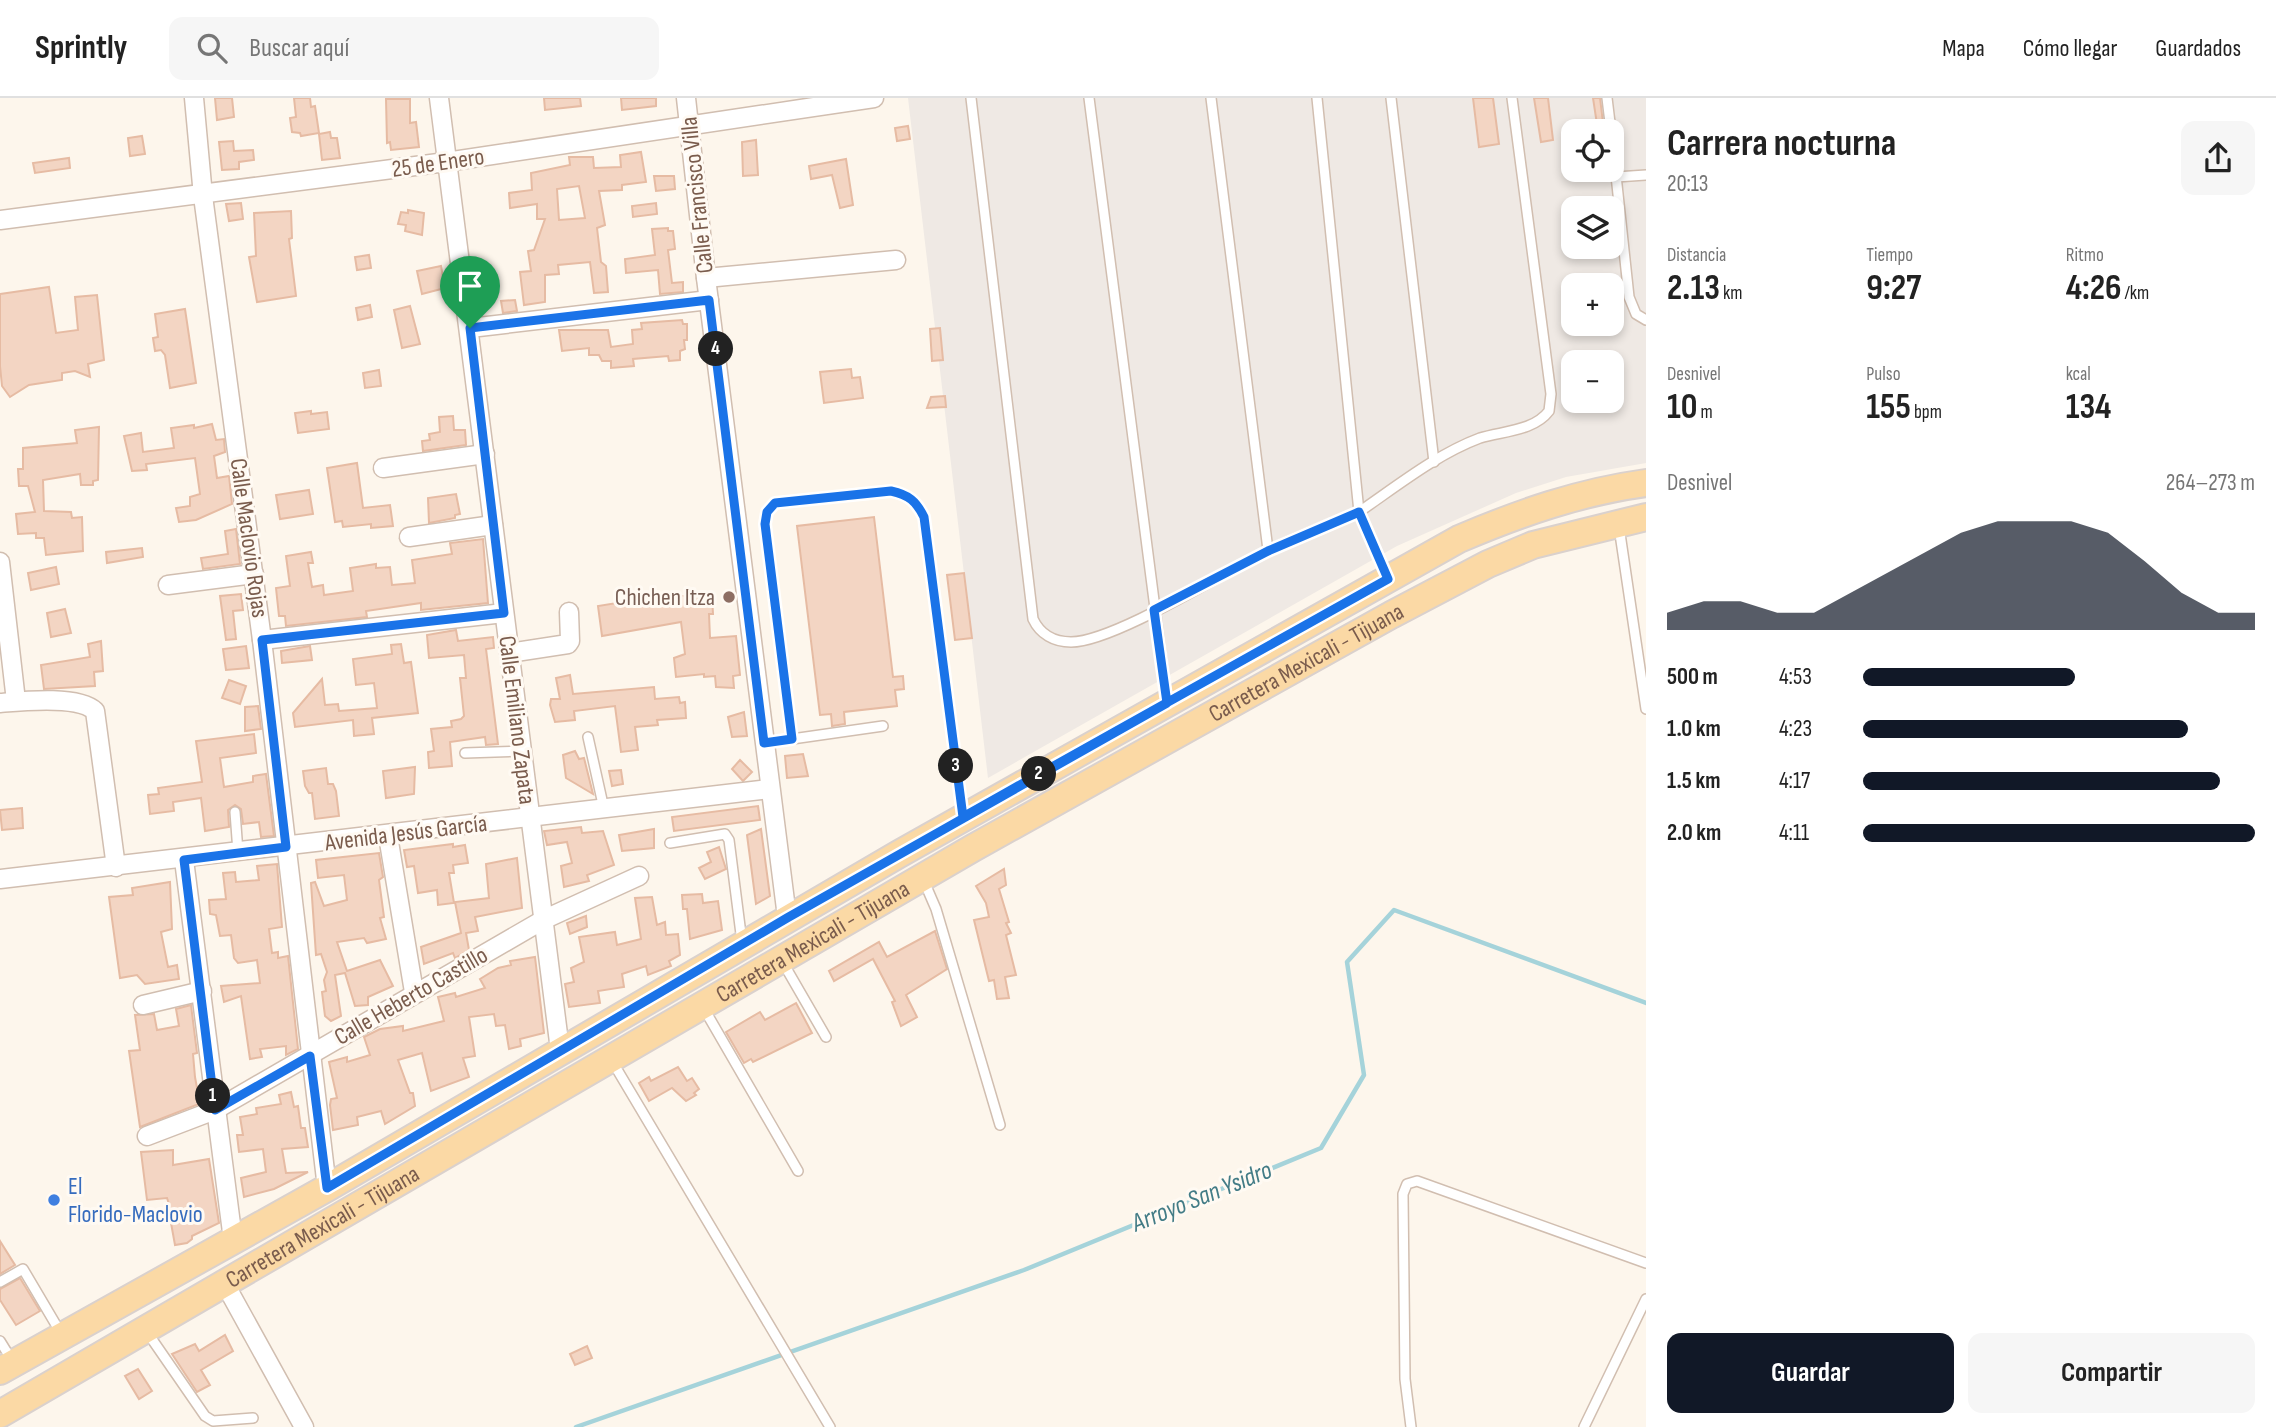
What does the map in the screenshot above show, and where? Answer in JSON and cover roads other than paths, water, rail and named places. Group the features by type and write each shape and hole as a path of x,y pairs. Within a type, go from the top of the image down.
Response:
{"main road":[{"name":"Carretera Mexicali - Tijuana","path":"7,1368 327,1188 559,1050 963,817 1459,540 1534,509 1573,497 1646,483"},
{"name":"Carretera Mexicali - Tijuana","path":"0,1414 923,877 1391,615 1488,564 1533,545 1646,517"}],"street":[{"name":"Calle Maclovio Rojas","path":"194,98 203,196 254,575 327,1188"},
{"name":"Calle Emiliano Zapata","path":"439,98 559,1050"},
{"name":"Calle Francisco Villa","path":"686,98 706,278 787,918"},
{"name":"25 de Enero","path":"0,220 203,196 691,127 874,98"},
{"path":"706,278 896,260"},
{"path":"470,328 709,300"},
{"path":"383,468 485,454"},
{"path":"409,537 493,525"},
{"path":"0,562 8,702 88,704 95,711 116,867"},
{"path":"168,585 254,575"},
{"path":"509,653 568,644 569,612"},
{"path":"262,640 504,613"},
{"name":"Avenida Jesús García","path":"0,879 184,860 769,789"},
{"path":"388,836 414,992"},
{"path":"184,860 233,1240"},
{"name":"Calle Heberto Castillo","path":"147,1136 215,1110 542,920 639,876"},
{"path":"143,1005 202,991"},
{"path":"225,1284 304,1427"}],"lane":[{"path":"971,98 1033,619 1038,631 1054,640 1073,642 1117,629 1268,551 1359,512 1434,462 1478,439 1535,423 1549,411 1550,394 1512,98"},
{"path":"1089,98 1167,703"},
{"path":"1211,98 1268,551"},
{"path":"1317,98 1359,512 1388,579"},
{"path":"1391,98 1434,462"},
{"path":"1607,98 1610,119"},
{"path":"1624,176 1646,174"},
{"path":"1617,182 1629,297 1636,313 1646,320"},
{"path":"792,739 765,524 767,512 775,503 891,491 905,494 917,503 924,517 963,817"},
{"path":"1619,522 1646,709"},
{"path":"764,743 883,726"},
{"path":"587,737 604,809"},
{"path":"465,753 521,751"},
{"path":"236,812 238,853"},
{"path":"670,843 725,834 729,840 742,944"},
{"path":"923,877 936,909 1000,1125"},
{"path":"781,959 826,1037"},
{"path":"702,1006 798,1171"},
{"path":"611,1059 830,1427"},
{"path":"1411,1427 1405,1339 1403,1194 1407,1184 1417,1181 1646,1263"},
{"path":"0,1282 23,1269 63,1337"},
{"path":"1584,1427 1646,1298"},
{"path":"146,1331 205,1416 213,1421 253,1418"},
{"path":"0,1341 7,1368"}],"waterway":[{"name":"Arroyo San Ysidro","path":"576,1427 1024,1270 1321,1148 1364,1075 1347,962 1394,910 1646,1003"}],"place":[{"name":"Chichen Itza","path":"729,597"},
{"name":"El Florido-Maclovio","path":"54,1200"}]}
